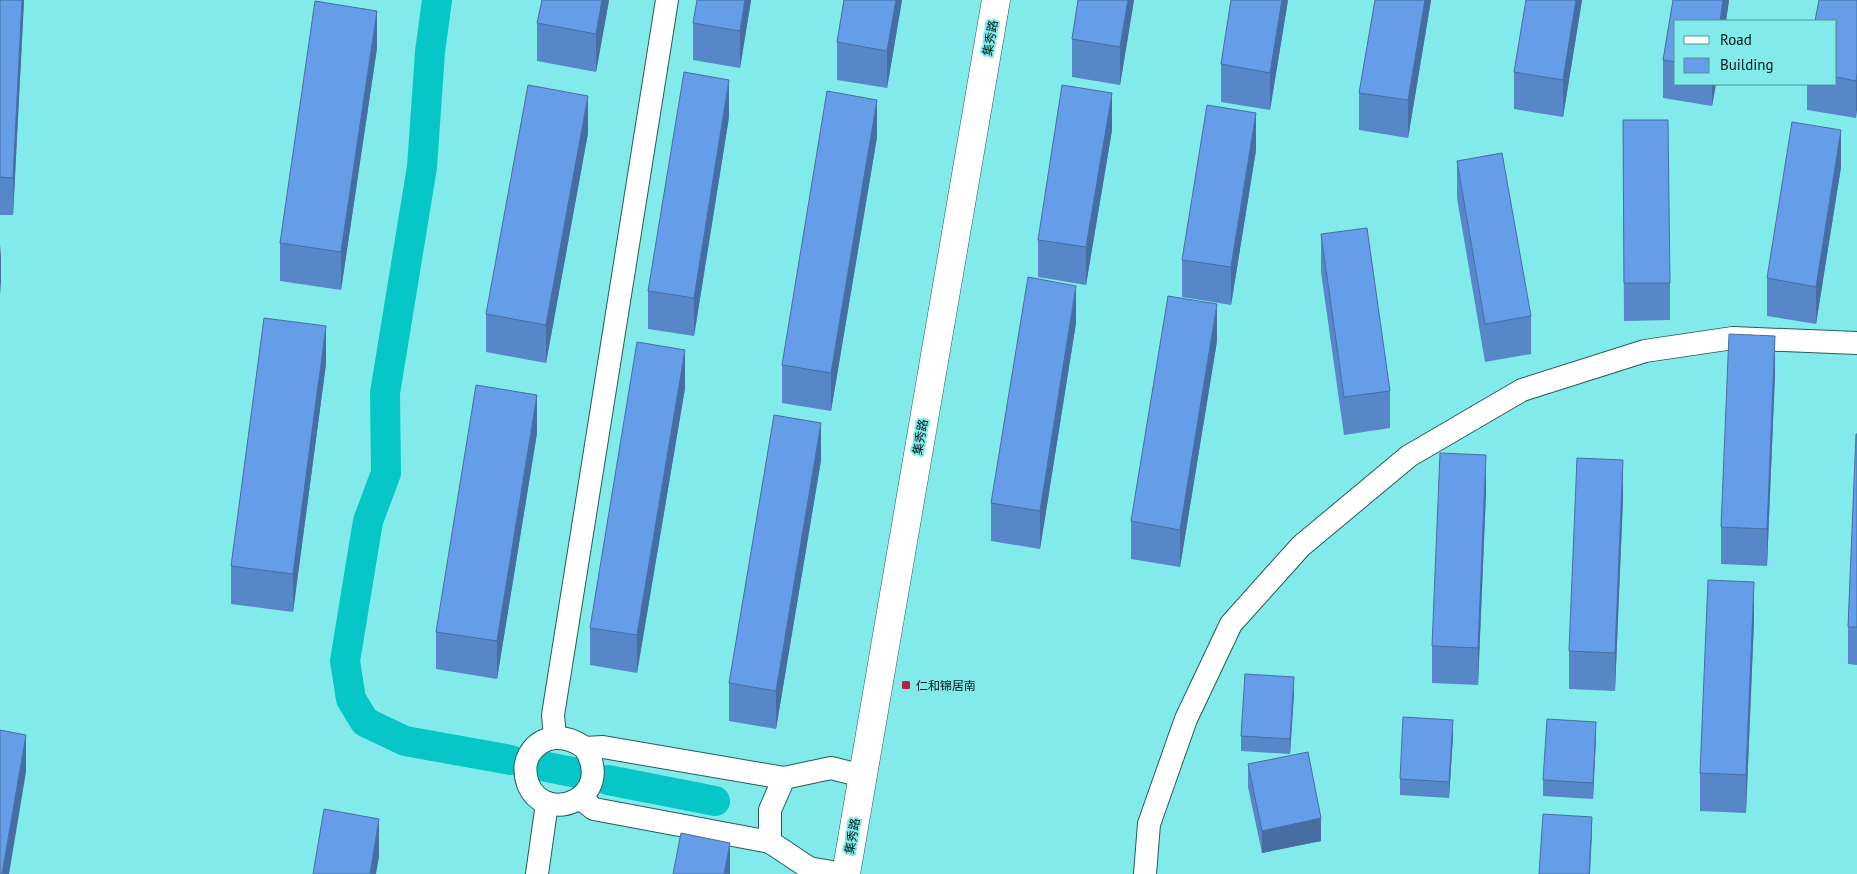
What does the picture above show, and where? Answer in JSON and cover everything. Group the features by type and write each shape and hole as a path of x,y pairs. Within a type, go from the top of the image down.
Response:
{"street":[{"path":"555,737 553,715 667,0"},
{"name":"集秀路","path":"844,874 863,776 996,0"},
{"path":"1145,874 1149,824 1152,815 1186,719 1231,624 1301,546 1409,456 1522,390 1644,351 1733,338 1857,343"},
{"path":"555,737 576,741 585,748 594,768 593,780 588,790 580,798 569,804 547,803 537,797 530,788 526,778 526,766 529,756 535,747 544,740 555,737"},
{"path":"585,748 603,747 784,778 831,768 863,776"},
{"path":"770,842 770,810 784,778"},
{"path":"580,798 594,809 770,842 809,868 844,874"},
{"path":"537,874 547,803"}],"building":[{"path":"0,0 22,0 13,178 0,177"},
{"path":"542,0 602,0 596,34 537,23"},
{"path":"697,0 745,0 740,31 693,23"},
{"path":"844,0 896,0 887,51 837,42"},
{"path":"1078,0 1128,0 1120,47 1072,39"},
{"path":"1231,0 1282,0 1270,73 1221,64"},
{"path":"1375,0 1425,0 1408,100 1359,93"},
{"path":"1526,0 1576,0 1563,80 1514,72"},
{"path":"1673,0 1723,0 1720,20 1674,20 1674,62 1663,60"},
{"path":"1819,0 1857,0 1856,81 1837,77 1837,20 1815,20"},
{"path":"315,1 377,11 341,252 280,243"},
{"path":"684,72 729,80 694,298 648,291"},
{"path":"528,85 588,96 546,325 486,314"},
{"path":"1062,85 1112,93 1086,247 1038,240"},
{"path":"827,91 877,100 831,373 782,365"},
{"path":"1207,105 1256,113 1231,267 1182,260"},
{"path":"1623,120 1668,120 1670,283 1624,283"},
{"path":"1792,122 1841,130 1816,287 1767,278"},
{"path":"1502,153 1531,316 1485,324 1457,161"},
{"path":"1367,228 1390,391 1344,397 1321,234"},
{"path":"1028,277 1076,286 1040,511 991,503"},
{"path":"1168,296 1217,304 1180,530 1131,521"},
{"path":"264,318 326,326 293,574 231,566"},
{"path":"1729,334 1775,336 1767,529 1721,527"},
{"path":"637,342 685,350 637,635 590,628"},
{"path":"476,385 537,395 497,641 436,632"},
{"path":"774,415 821,423 776,691 729,683"},
{"path":"1856,434 1857,627 1848,627"},
{"path":"1440,453 1486,455 1478,648 1432,646"},
{"path":"1577,458 1623,460 1615,653 1569,651"},
{"path":"1708,580 1754,582 1746,775 1700,773"},
{"path":"1245,674 1294,677 1290,739 1241,736"},
{"path":"1403,717 1453,720 1449,782 1400,779"},
{"path":"1547,719 1596,722 1593,783 1543,780"},
{"path":"0,730 26,735 2,874 0,874"},
{"path":"1308,752 1321,818 1262,831 1248,764"},
{"path":"324,809 379,819 370,874 313,874"},
{"path":"1543,814 1592,817 1589,874 1539,874"},
{"path":"681,833 730,843 724,874 673,874"}],"waterway":[{"path":"437,0 430,52 422,167 385,393 386,473 368,521 345,661 351,699 365,722 405,741 511,760"},
{"path":"542,766 577,773"},
{"path":"608,780 715,801"}],"place":[{"name":"仁和锦居南","path":"906,685"}]}
